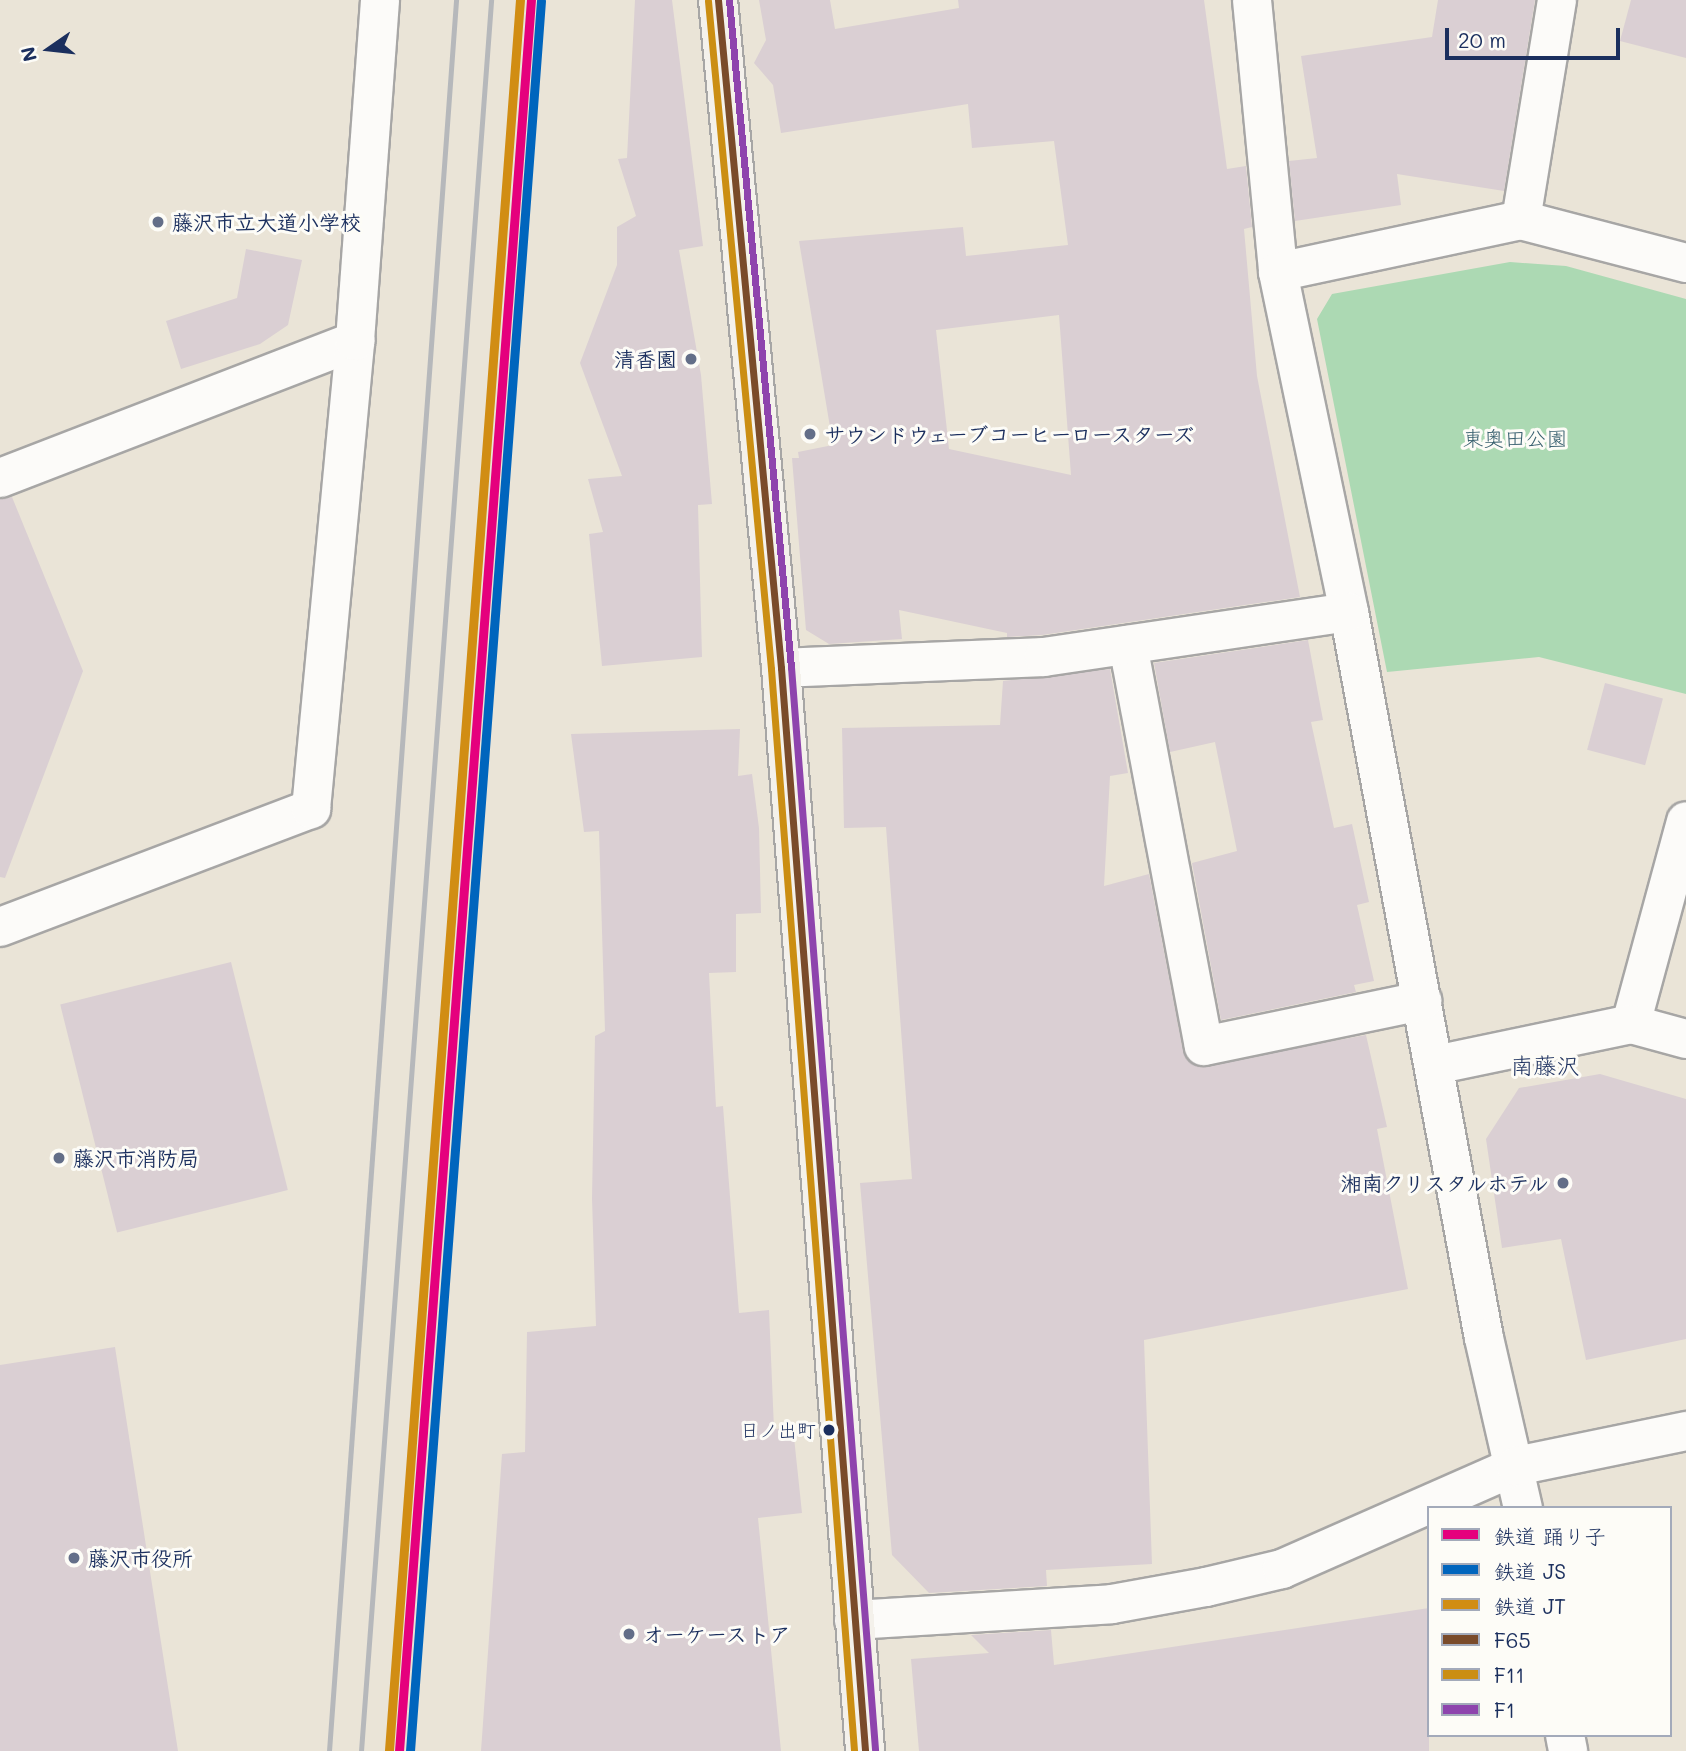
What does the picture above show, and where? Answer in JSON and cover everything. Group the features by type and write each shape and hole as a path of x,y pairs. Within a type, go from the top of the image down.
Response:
{"street":[{"path":"0,927 312,809 355,341 380,0"},
{"path":"719,0 781,668 865,1751"},
{"path":"1252,0 1278,272 1349,612 1484,1338 1516,1466 1523,1506"},
{"path":"1521,220 1557,0"},
{"path":"1278,272 1521,220 1686,263"},
{"path":"0,478 355,341"},
{"path":"781,668 1044,657 1349,612"},
{"path":"1128,645 1204,1046 1422,1001"},
{"path":"1631,1024 1686,821"},
{"path":"1434,1065 1631,1024 1686,1039"},
{"path":"854,1620 1112,1604 1206,1587 1282,1569 1516,1466 1686,1431"}],"green space":[{"name":"東奥田公園","path":"1510,262 1566,266 1686,299 1686,694 1539,657 1387,672 1317,319 1332,294"}],"building":[{"path":"635,0 672,0 703,246 679,250 701,375 712,504 698,505 702,657 602,666 589,534 603,532 588,479 622,476 580,363 617,265 617,227 636,216 618,159 627,158"},
{"path":"759,0 830,0 835,29 959,8 958,0 1204,0 1227,169 1246,166 1252,227 1244,229 1257,376 1300,597 1042,635 1007,637 1007,633 899,610 902,639 829,644 806,630 792,458 799,458 798,452 833,445 799,241 963,227 966,256 1068,245 1054,141 972,148 968,104 781,133 773,85 754,63 766,40","holes":["1059,315 1071,475 949,449 936,330"]},
{"path":"1438,0 1535,0 1504,191 1397,174 1401,205 1295,221 1289,161 1317,158 1301,56 1432,37"},
{"path":"1631,0 1686,0 1686,58 1620,41"},
{"path":"246,249 302,260 288,325 260,344 181,369 166,321 237,298"},
{"path":"12,497 83,671 5,878 0,877 0,499"},
{"path":"1308,640 1323,720 1311,722 1334,828 1352,824 1369,902 1357,905 1374,981 1354,985 1356,992 1221,1020 1192,863 1237,851 1215,742 1170,752 1154,663"},
{"path":"1110,669 1128,773 1110,776 1104,886 1149,874 1183,1050 1196,1066 1366,1035 1387,1127 1377,1129 1408,1289 1144,1340 1152,1564 1046,1570 1047,1586 929,1593 892,1555 860,1183 912,1179 886,827 844,828 842,728 1000,725 1003,681"},
{"path":"1605,683 1663,699 1645,765 1587,750"},
{"path":"740,729 738,776 752,774 759,828 761,913 736,914 736,972 709,973 716,1107 723,1106 739,1313 769,1310 774,1429 793,1428 802,1513 758,1518 781,1751 481,1751 502,1454 525,1452 527,1332 596,1326 592,1198 595,1036 605,1031 599,831 584,832 571,734"},
{"path":"231,962 288,1190 117,1233 60,1005"},
{"path":"1600,1074 1686,1099 1686,1339 1586,1360 1561,1239 1502,1248 1486,1139 1519,1088"},
{"name":"藤沢市役所","path":"115,1347 178,1751 0,1751 0,1365"},
{"path":"1427,1608 1429,1751 919,1751 911,1659 989,1653 971,1635 1051,1630 1054,1665"}],"railway":[{"path":"329,1751 456,0"},
{"path":"361,1751 491,0"}],"rail line":[{"name":"JT","path":"389,1750 520,0"},
{"name":"踊り子","path":"399,1751 531,0"},
{"name":"JS","path":"410,1751 541,1"}],"transit line":[{"name":"F65","path":"718,0 781,668 865,1751"},
{"name":"F1","path":"729,0 791,667 875,1750"},
{"name":"F11","path":"708,1 771,669 854,1751"}],"place":[{"name":"藤沢市立大道小学校","path":"158,222"},
{"name":"清香園","path":"691,359"},
{"name":"サウンドウェーブコーヒーロースターズ","path":"810,434"},
{"name":"藤沢市消防局","path":"59,1158"},
{"name":"湘南クリスタルホテル","path":"1563,1183"},
{"name":"日ノ出町","path":"829,1430"},
{"name":"藤沢市役所","path":"74,1558"},
{"name":"オーケーストア","path":"629,1634"}],"district":[{"name":"南藤沢","path":"1545,1065"}]}
